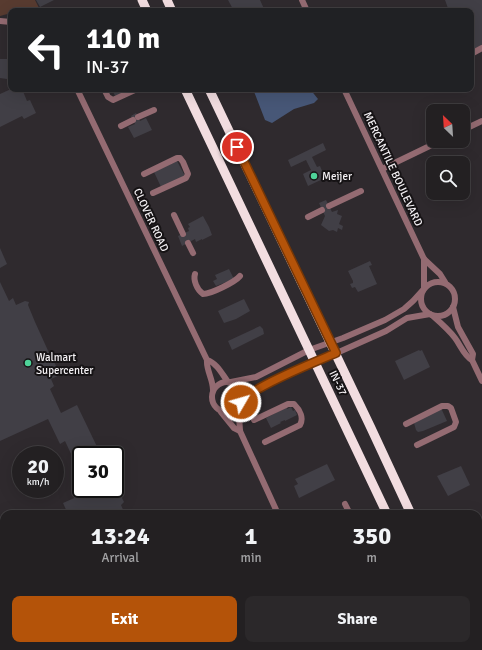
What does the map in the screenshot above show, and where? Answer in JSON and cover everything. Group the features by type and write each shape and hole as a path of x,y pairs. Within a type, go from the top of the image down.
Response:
{"highway":[{"name":"IN-37","path":"186,92 384,510"},
{"name":"IN-37","path":"210,92 336,353 409,510"}],"street":[{"name":"CLOVER ROAD","path":"78,92 207,360 206,365 212,380 213,390"},
{"path":"105,92 108,98 112,100 129,92"},
{"name":"MERCANTILE BOULEVARD","path":"345,92 424,258 440,274 445,282"},
{"path":"121,126 154,110"},
{"path":"470,127 482,121"},
{"path":"382,169 426,148"},
{"path":"144,174 177,158 180,158 183,162 188,174 186,178 153,193"},
{"path":"329,206 361,192"},
{"path":"308,217 322,210"},
{"path":"174,215 183,234"},
{"path":"188,243 193,253"},
{"name":"MERCANTILE BOULEVARD","path":"423,289 424,258"},
{"path":"195,274 194,280 200,292 203,294 209,293 236,280 240,276"},
{"path":"222,412 231,412 239,406 241,402 267,384 386,330 407,318 418,315 443,315 448,313 453,307 456,299 452,288 445,282 433,282 428,284 413,301 395,314 343,338 309,350 256,377 217,385 213,390 211,400 213,405 222,412 234,428 240,431"},
{"path":"423,289 420,300 424,309 450,332 460,344 467,358 472,360"},
{"path":"453,307 458,327 472,354 472,360 482,381"},
{"name":"CLOVER ROAD","path":"207,360 211,361 230,382"},
{"path":"230,382 239,387 241,392 239,415 240,431 276,510"},
{"path":"254,420 288,404 294,404 298,407 302,420 300,425 265,442"},
{"path":"406,424 442,406 448,406 451,408 456,422 454,427 417,445"},
{"path":"345,504 348,510"}],"shaded area":[{"path":"0,0 35,0 39,8 8,8 8,14 0,16"}],"water":[{"path":"254,92 312,92 318,99 314,103 294,109 272,123 265,120"}],"building":[{"path":"36,0 54,0 40,7"},
{"path":"228,0 260,0 264,8 232,8"},
{"path":"445,0 482,0 482,45 474,49 474,8 448,8"},
{"path":"0,59 8,59 8,78 0,78"},
{"path":"8,90 8,92 23,92 27,101 30,100 36,113 24,119 22,116 0,127 0,94"},
{"path":"113,92 126,92 115,96"},
{"path":"136,113 140,121 146,118 152,130 134,138 128,127 135,124 131,116"},
{"path":"323,143 326,150 312,157 317,167 320,166 325,178 308,186 303,174 311,170 306,160 291,167 288,160"},
{"path":"177,161 185,176 161,187 154,172"},
{"path":"326,200 332,212 338,210 337,214 342,216 339,224 343,226 342,230 338,228 337,232 333,230 329,231 321,225 325,216 319,203"},
{"path":"203,216 212,235 196,242 195,239 182,246 178,236 189,231 188,228 190,227 188,224"},
{"path":"0,248 7,264 0,268"},
{"path":"370,261 372,265 369,266 377,284 358,292 355,287 352,288 350,284 353,283 353,281 348,271"},
{"path":"229,269 234,279 216,286 213,281 217,279 215,275"},
{"name":"Walmart Supercenter","path":"0,282 9,301 13,298 16,305 25,301 29,302 28,305 50,355 61,372 60,375 51,379 54,386 50,389 61,413 77,405 97,446 72,446 72,456 65,441 60,444 48,419 0,441"},
{"path":"244,299 250,311 236,319 224,323 218,311"},
{"path":"260,326 263,329 264,334 232,350 228,341"},
{"path":"422,350 430,367 404,380 395,361"},
{"path":"287,407 287,409 291,407 293,411 295,410 297,415 280,422 281,423 271,428 266,418"},
{"path":"441,408 447,421 423,431 418,432 416,430 414,423"},
{"path":"327,464 335,480 299,498 294,486 298,484 295,479"},
{"path":"461,466 470,485 448,496 437,476"},
{"path":"74,498 122,498 124,502 121,505 123,510 66,510 63,503"}],"place":[{"name":"Meijer","path":"314,176"},
{"name":"Walmart Supercenter","path":"28,363"}],"route":[{"path":"237,147 336,353 267,384 241,402"}]}
